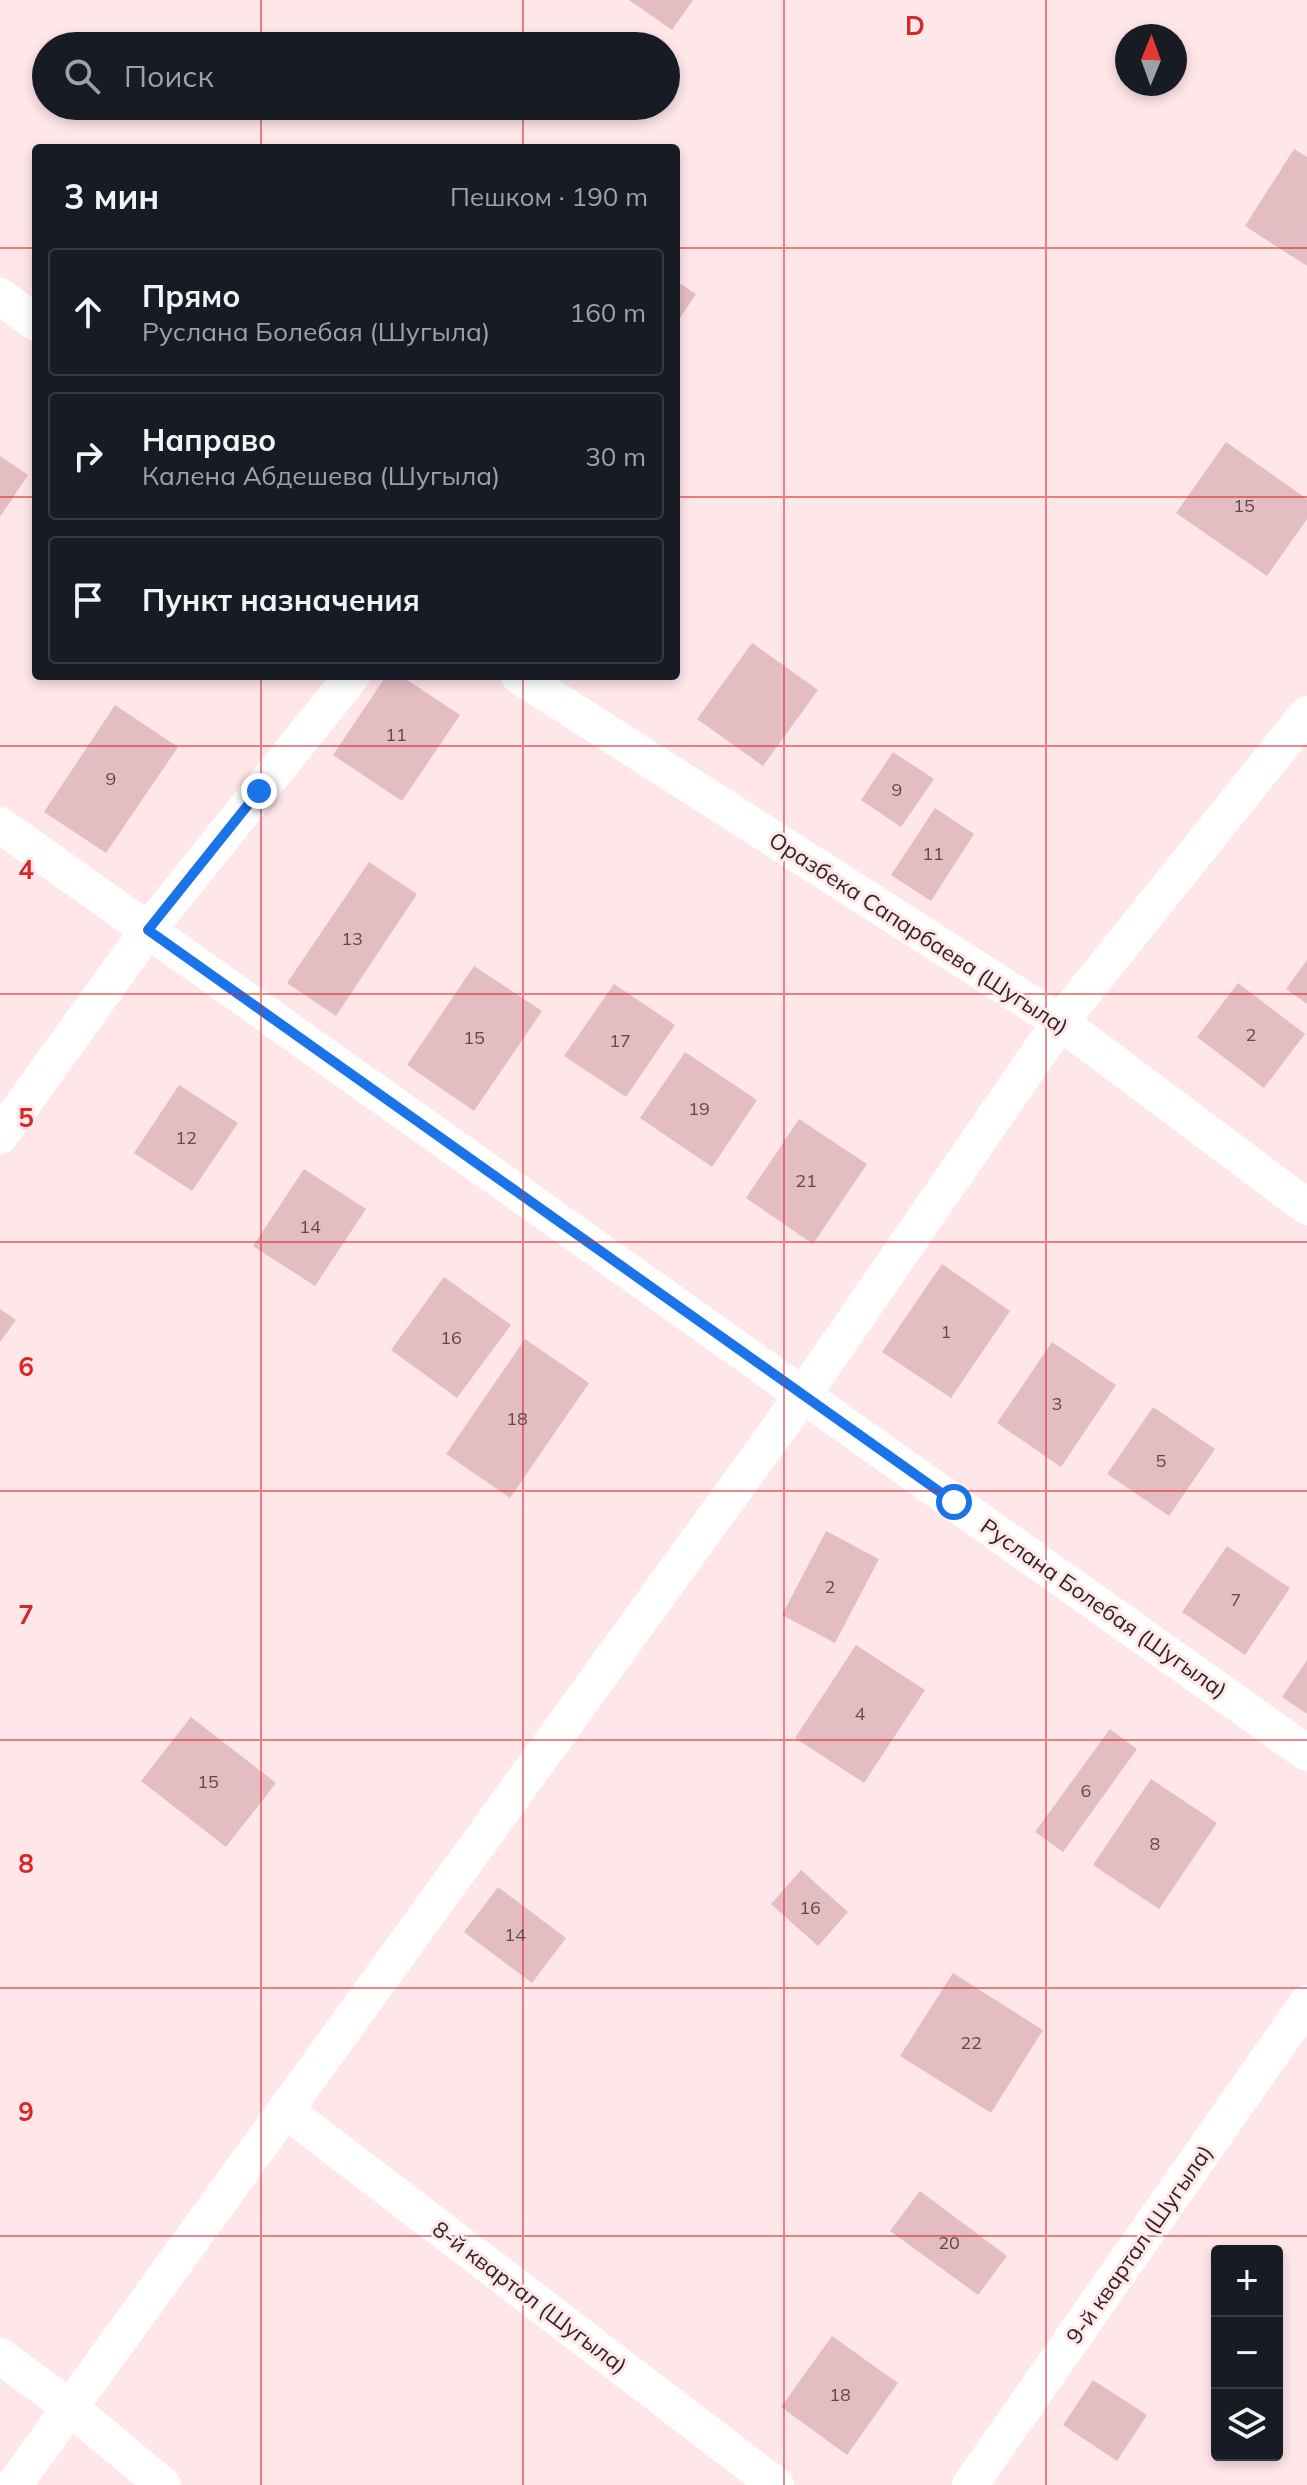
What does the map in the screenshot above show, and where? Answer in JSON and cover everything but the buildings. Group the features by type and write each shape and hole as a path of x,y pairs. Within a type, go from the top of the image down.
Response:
{"street":[{"path":"0,296 32,320"},
{"path":"0,1136 148,930 349,680"},
{"name":"Оразбека Сапарбаева (Шугыла)","path":"525,680 1060,1022 1307,1207"},
{"path":"14,2485 68,2406 803,1395 1060,1022 1307,714"},
{"name":"Руслана Болебая (Шугыла)","path":"0,825 1307,1753"},
{"name":"9-й квартал (Шугыла)","path":"970,2485 1307,2003"},
{"name":"8-й квартал (Шугыла)","path":"285,2110 776,2485"},
{"path":"0,2356 68,2406 163,2485"}],"route":[{"path":"259,791 148,930 954,1502"}]}
